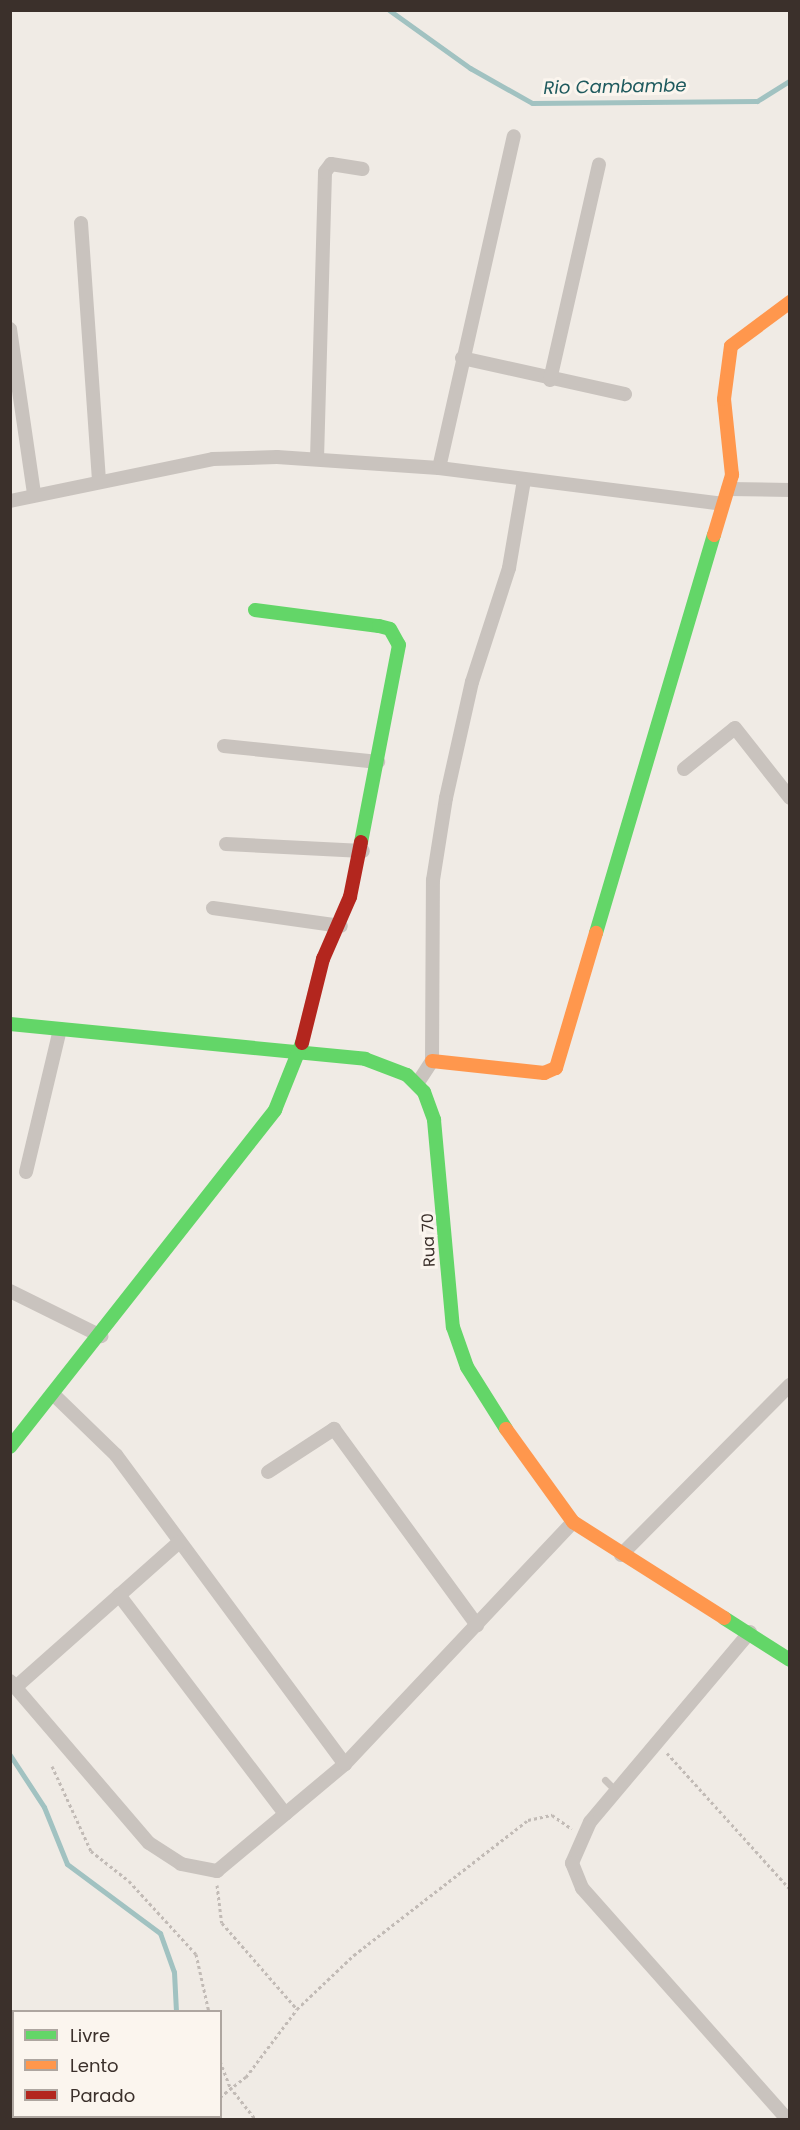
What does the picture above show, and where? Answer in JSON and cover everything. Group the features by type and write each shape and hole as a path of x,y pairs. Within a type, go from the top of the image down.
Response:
{"street":[{"path":"439,468 462,358 514,136"},
{"path":"317,459 326,172 331,164 363,169"},
{"path":"550,380 599,164"},
{"path":"81,223 99,479"},
{"path":"432,1061 544,1073 555,1068 728,489 732,457 724,399 731,345 789,302"},
{"path":"10,330 34,493"},
{"path":"462,358 550,380 625,394"},
{"path":"10,501 34,493 99,479 213,459 317,459 439,468 722,504"},
{"path":"10,1024 300,1051 382,1064 417,1083 432,1061 436,860 459,736 509,567 524,480"},
{"path":"728,489 789,490"},
{"path":"10,1447 101,1336 275,1110 300,1051 323,959 341,926 363,851 399,645 395,635 379,626 255,610"},
{"path":"684,769 735,728 789,798"},
{"path":"224,746 378,762"},
{"path":"226,844 363,851"},
{"path":"213,908 341,926"},
{"path":"26,1172 60,1029"},
{"name":"Rua 70","path":"417,1083 434,1120 447,1225 446,1284 459,1346 467,1367 542,1486 573,1522 621,1555 750,1632 789,1660"},
{"path":"10,1291 101,1336"},
{"path":"621,1555 789,1385"},
{"path":"53,1394 116,1455 345,1764"},
{"path":"268,1472 334,1429 477,1625"},
{"path":"179,1542 14,1684 149,1843 181,1864 217,1871 345,1764 573,1522"},
{"path":"119,1595 285,1814"},
{"path":"750,1632 656,1741 610,1785 580,1837 572,1863 582,1888 788,2120"}],"path":[{"path":"656,1741 789,1889"},
{"path":"52,1766 91,1851 129,1881 196,1954 209,2010"},
{"path":"222,2095 246,2077 297,2010 354,1955 528,1820 552,1815 580,1837"},
{"path":"217,1871 222,1923 297,2010"},
{"path":"222,2066 230,2087 256,2120"}],"waterway":[{"name":"Rio Cambambe","path":"389,10 470,68 532,103 757,101 790,80"},
{"path":"10,1755 44,1807 67,1864 160,1933 174,1972 176,2010"}],"traffic: fast":[{"path":"596,933 714,535"},
{"path":"255,610 379,626 390,629 399,645 361,842"},
{"path":"10,1024 365,1059 407,1075 424,1092 434,1120 453,1327 467,1367 506,1429"},
{"path":"10,1447 275,1110 302,1043"},
{"path":"724,1618 790,1660"}],"traffic: slow":[{"path":"714,535 732,475 724,399 731,346 790,302"},
{"path":"432,1061 544,1073 556,1068 596,933"},
{"path":"506,1429 573,1522 724,1618"}],"traffic: jam":[{"path":"302,1043 323,959 350,897 361,842"}]}
